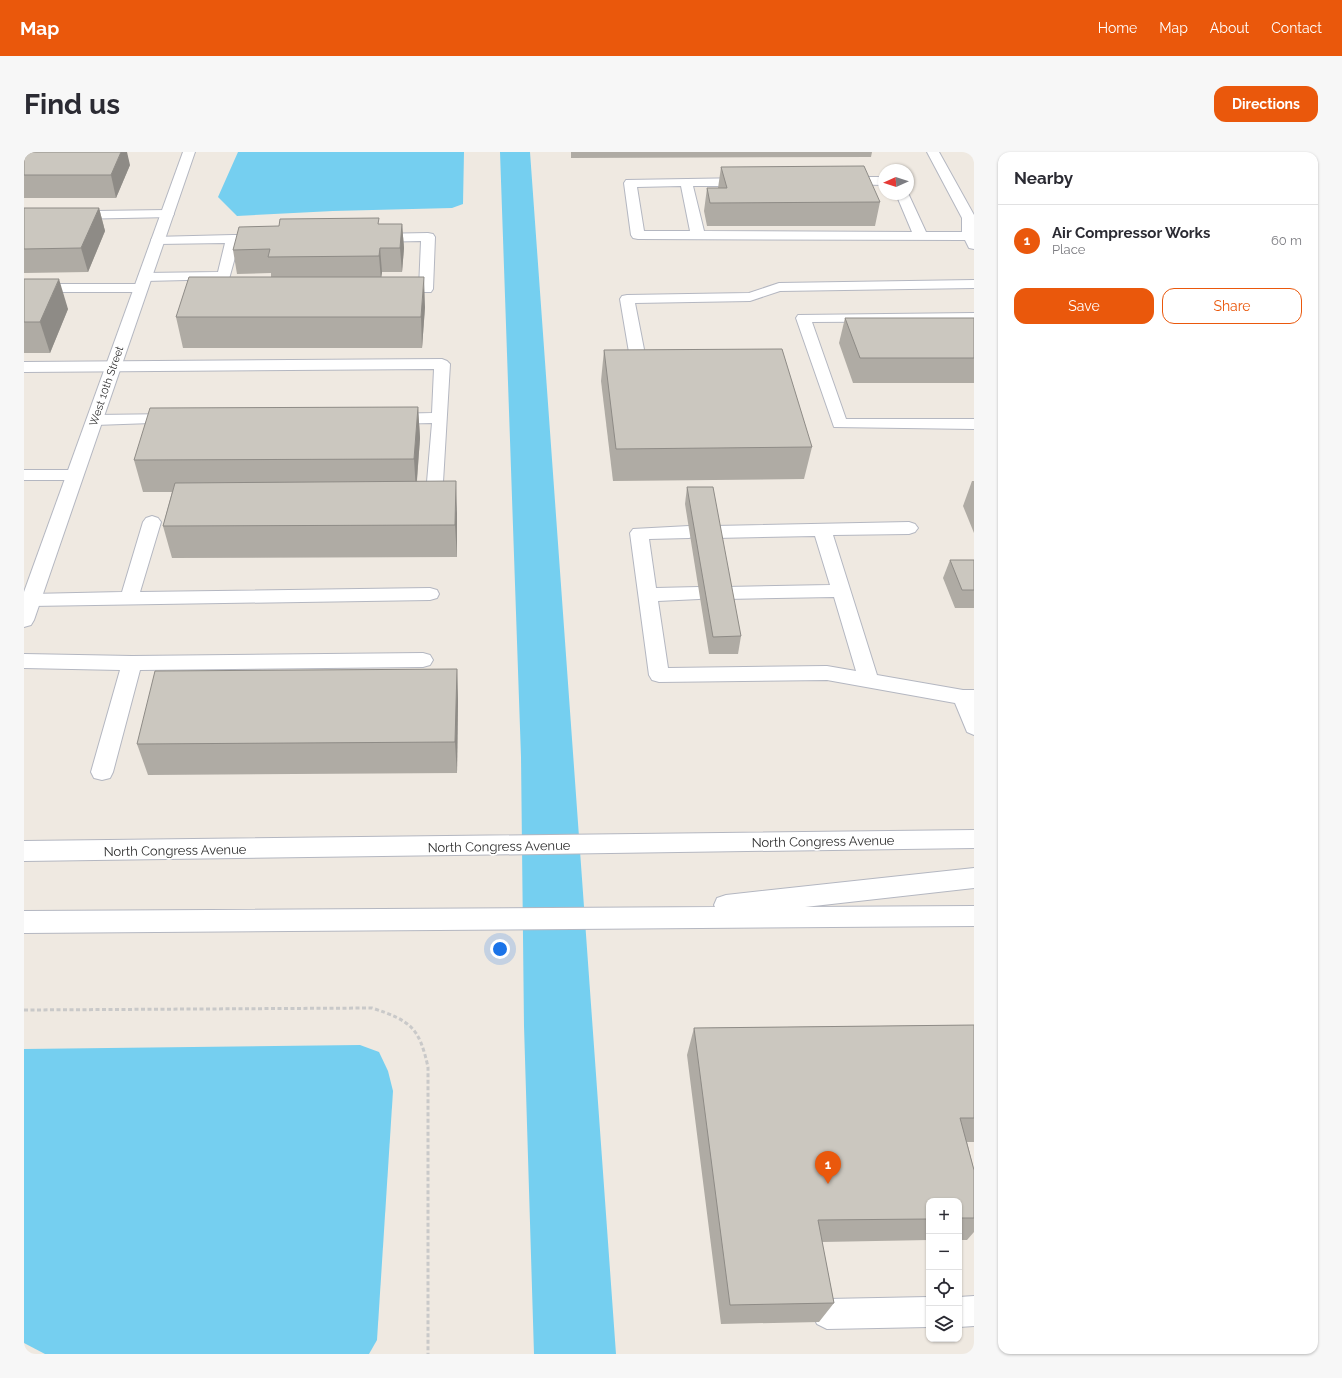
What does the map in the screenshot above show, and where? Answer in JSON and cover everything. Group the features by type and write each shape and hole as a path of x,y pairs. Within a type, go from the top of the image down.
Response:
{"street":[{"name":"West 10th Street","path":"27,610 189,152"},
{"name":"North Congress Avenue","path":"24,851 974,839"},
{"path":"602,918 974,878"},
{"path":"24,922 974,916"}],"lane":[{"path":"757,182 630,183 638,235 921,236 971,240 969,218 933,152"},
{"path":"828,181 878,181"},
{"path":"686,182 698,235"},
{"path":"905,200 921,236"},
{"path":"24,216 167,214"},
{"path":"365,238 428,237 426,289"},
{"path":"24,288 143,283 224,276 233,239"},
{"path":"158,240 279,239"},
{"path":"640,370 628,299 750,297 779,286 974,284"},
{"path":"974,317 803,318 840,424 974,424"},
{"path":"24,367 442,364 440,418 435,482"},
{"path":"377,419 440,418"},
{"path":"94,420 189,419"},
{"path":"24,475 75,475"},
{"path":"129,598 152,522"},
{"path":"715,532 909,528"},
{"path":"822,530 869,681"},
{"path":"689,532 638,533 659,675 827,673 968,697 974,727"},
{"path":"726,594 841,591"},
{"path":"648,595 699,593"},
{"path":"27,610 129,598 430,594"},
{"path":"24,661 132,663 423,660"},
{"path":"102,772 132,663"},
{"path":"962,1312 974,1311"},
{"path":"827,1314 926,1312"}],"path":[{"path":"24,1010 372,1008 390,1014 407,1023 421,1039 428,1067 428,1354"}],"water":[{"path":"238,152 464,152 463,204 452,208 333,211 237,216 218,197"},
{"path":"500,152 530,152 616,1354 534,1354 524,1026 521,757"},
{"path":"360,1045 379,1052 388,1071 393,1091 377,1340 369,1354 45,1354 24,1343 24,1049"}],"building":[{"path":"24,152 121,152 111,175 24,175"},
{"path":"864,166 880,202 710,203 707,188 727,188 721,167"},
{"path":"24,208 99,208 81,248 24,249"},
{"path":"379,218 378,224 402,224 400,248 380,248 379,256 268,257 270,249 233,250 239,227 279,226 280,219"},
{"path":"189,277 424,277 421,317 176,317"},
{"path":"24,279 59,279 40,322 24,322"},
{"path":"845,318 974,318 974,358 860,358"},
{"path":"782,349 812,447 616,449 604,350"},
{"path":"418,407 414,459 134,460 150,408"},
{"path":"456,481 455,525 163,526 175,483"},
{"path":"687,487 713,487 741,636 713,637"},
{"path":"950,560 974,560 974,590 962,590"},
{"path":"457,669 455,742 137,744 155,671"},
{"path":"974,1025 974,1118 960,1118 974,1170 974,1218 962,1218 962,1198 926,1198 926,1219 818,1220 834,1303 730,1305 694,1028"}],"place":[{"name":"Air Compressor Works","path":"828,1184"}]}
